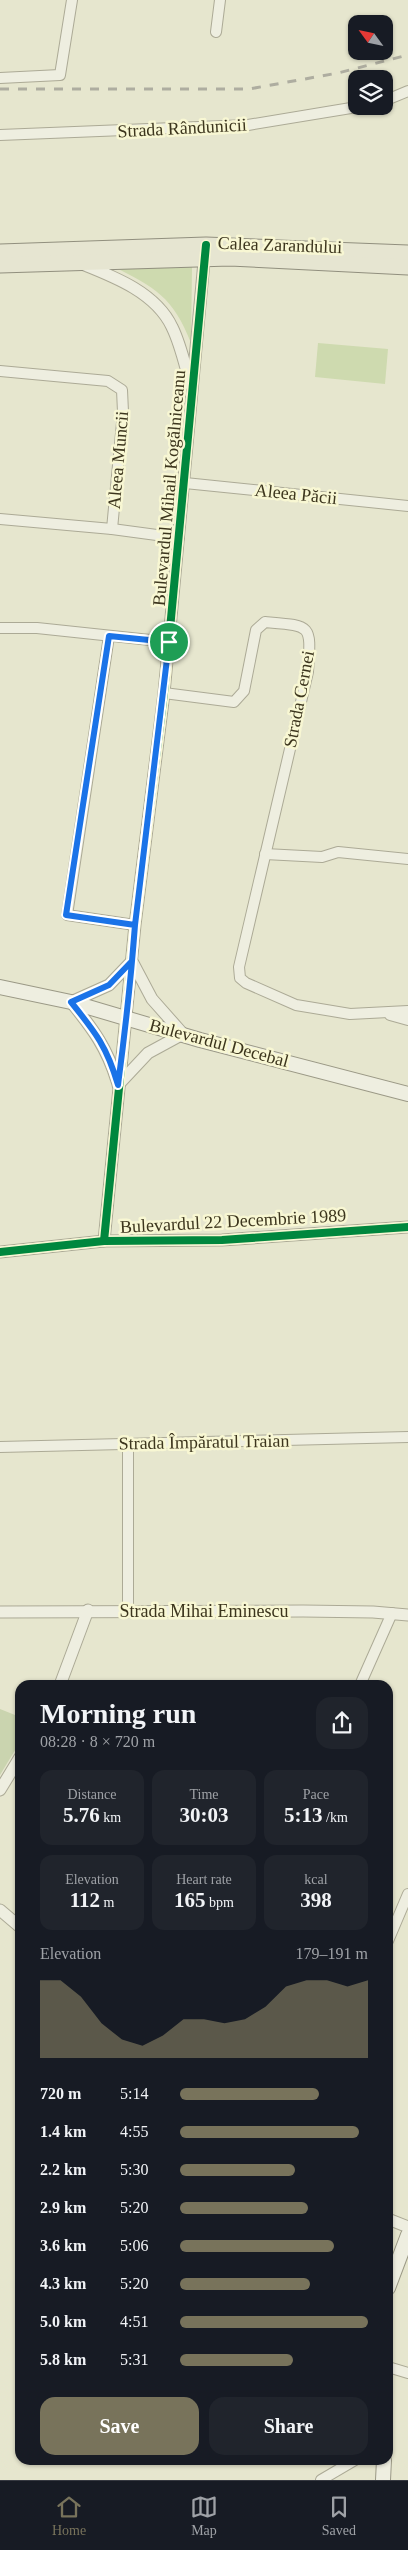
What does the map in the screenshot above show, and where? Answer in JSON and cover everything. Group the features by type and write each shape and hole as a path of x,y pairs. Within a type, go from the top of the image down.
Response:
{"main road":[{"name":"Calea Zarandului","path":"0,265 205,251"},
{"name":"Calea Zarandului","path":"0,252 205,251 408,255"},
{"name":"Bulevardul Decebal","path":"0,987 71,1002 408,1094"},
{"path":"393,2275 408,2235"},
{"path":"383,2480 384,2465"}],"street":[{"path":"0,78 57,77 62,73 72,0"},
{"path":"216,32 220,0"},
{"path":"393,97 408,91"},
{"name":"Strada Rândunicii","path":"0,134 248,125 348,108"},
{"name":"Bulevardul Mihail Kogălniceanu","path":"104,1241 135,925 164,693 194,393 205,251"},
{"path":"74,261 124,283 160,308 176,334 194,393"},
{"name":"Aleea Muncii","path":"0,371 108,381 122,390 123,412 112,529"},
{"name":"Aleea Păcii","path":"185,483 408,506"},
{"name":"Aleea Muncii","path":"0,519 112,529 179,538"},
{"name":"Strada Cernei","path":"164,693 234,702 244,691 256,630 260,625 265,622 299,625 307,631 310,642 308,672 239,967 240,978 246,983 296,1005 350,1014 380,1012"},
{"path":"0,628 37,628 169,642"},
{"path":"109,636 66,915 135,925"},
{"path":"265,854 322,858 338,852 408,859"},
{"path":"132,961 152,999 183,1034 148,1054 118,1085 109,1055 101,1040 71,1002 109,985 132,961"},
{"path":"380,1012 408,1011"},
{"path":"380,1012 408,1020"},
{"name":"Bulevardul 22 Decembrie 1989","path":"0,1252 104,1241 222,1240 408,1227"},
{"name":"Strada Împăratul Traian","path":"0,1447 408,1437"},
{"path":"128,1444 128,1610"},
{"path":"62,1680 88,1610"},
{"name":"Strada Mihai Eminescu","path":"0,1612 128,1610 392,1613 408,1615"},
{"path":"362,1680 392,1613"},
{"path":"0,1790 15,1765"},
{"path":"393,1929 408,1894"},
{"path":"0,1910 15,1923"},
{"path":"393,2222 408,2227"},
{"path":"393,2368 408,2373"},
{"path":"321,2480 346,2465"}],"green space":[{"path":"112,266 192,267 191,343 177,315 161,295 140,280"},
{"path":"318,343 388,349 385,384 315,377"},
{"path":"0,1709 15,1715 15,1750 0,1775"}],"railway":[{"path":"0,89 249,89 338,73 408,55"}],"cycle path":[{"path":"104,1241 135,925 164,693 206,245"},
{"path":"0,1252 104,1241 222,1240 408,1227"}],"route":[{"path":"169,642 109,636 66,915 135,925 132,961 109,985 71,1002 101,1040 109,1055 118,1085 127,1018 132,961 135,925 169,642"}]}
